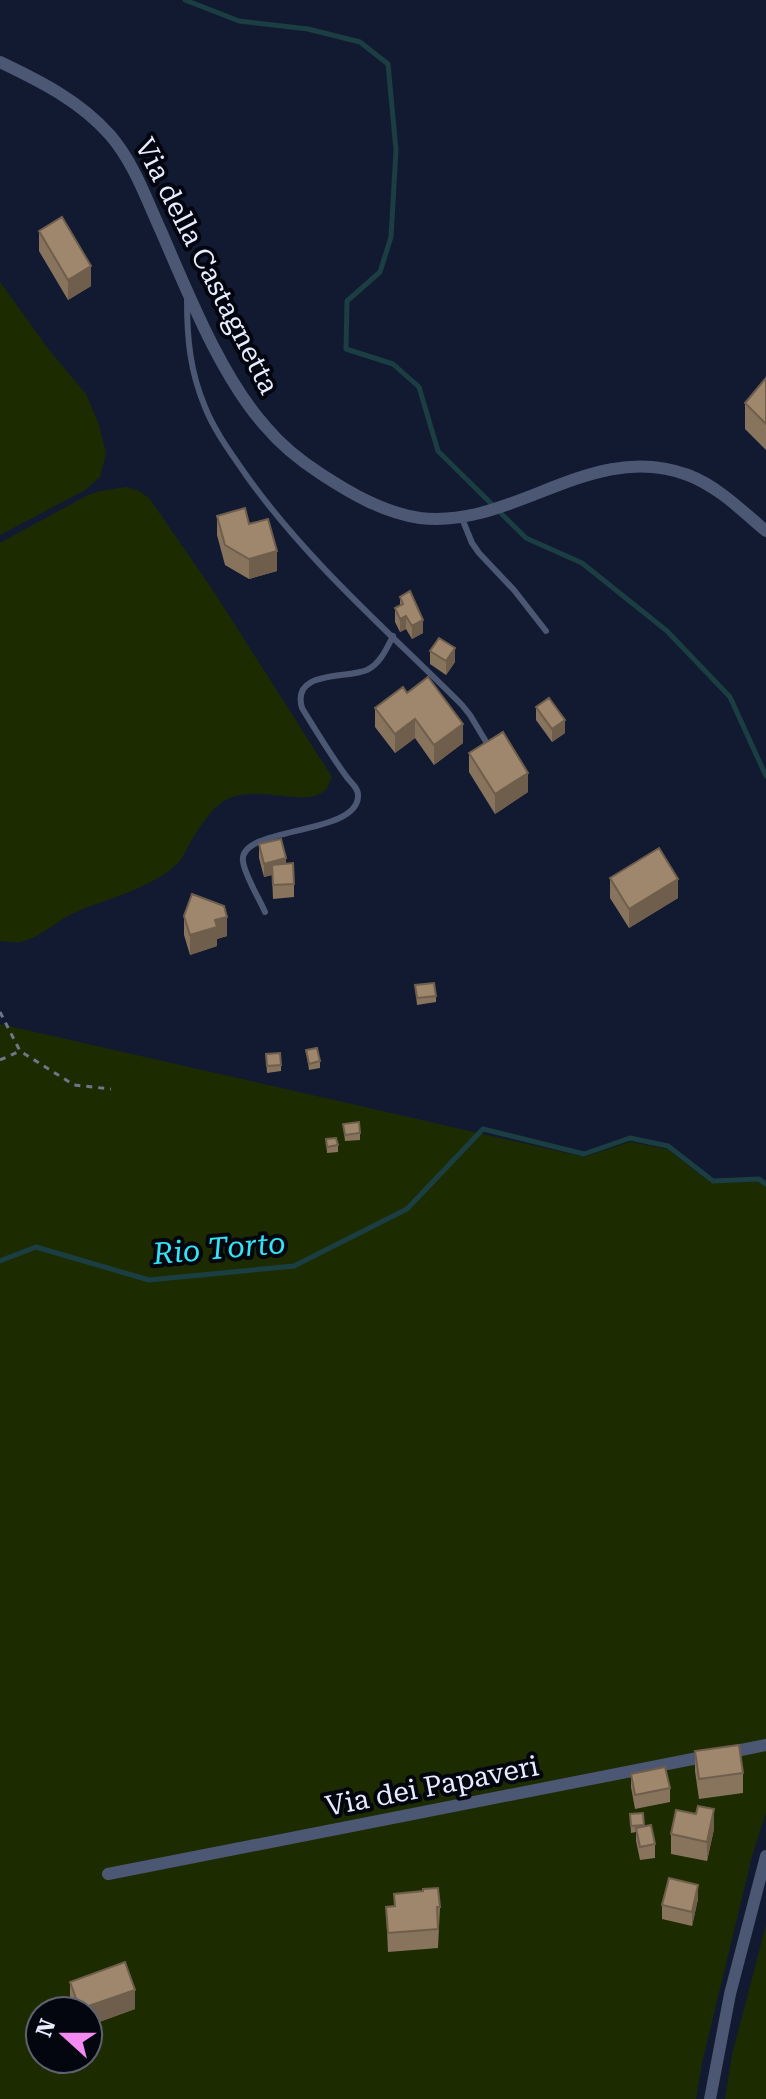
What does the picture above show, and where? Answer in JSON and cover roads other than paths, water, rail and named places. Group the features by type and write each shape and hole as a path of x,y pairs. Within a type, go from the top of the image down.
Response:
{"street":[{"name":"Via della Castagnetta","path":"0,62 72,101 114,140 135,172 187,291 234,383 267,429 321,474 364,499 392,511 422,518 482,514 605,469 661,468 707,484 766,531"},
{"name":"Via dei Papaveri","path":"108,1874 766,1745"},
{"path":"710,2099 730,1994 766,1856"}],"lane":[{"path":"187,291 189,355 202,399 219,434 277,517 343,588 462,705 488,745"},
{"path":"461,516 479,553 514,590 546,631"},
{"path":"265,912 244,865 246,850 263,840 338,819 352,809 358,798 357,789 302,708 302,691 316,680 369,670 379,660 393,636"}],"waterway":[{"path":"185,0 239,21 308,29 360,42 388,64 396,150 391,237 380,272 347,301 346,349 393,364 419,387 438,451 526,538 582,563 667,631 730,697 766,776"},
{"name":"Rio Torto","path":"0,1261 36,1247 149,1280 294,1266 407,1209 483,1129 584,1154 630,1138 668,1146 713,1181 759,1179 766,1184"}]}
